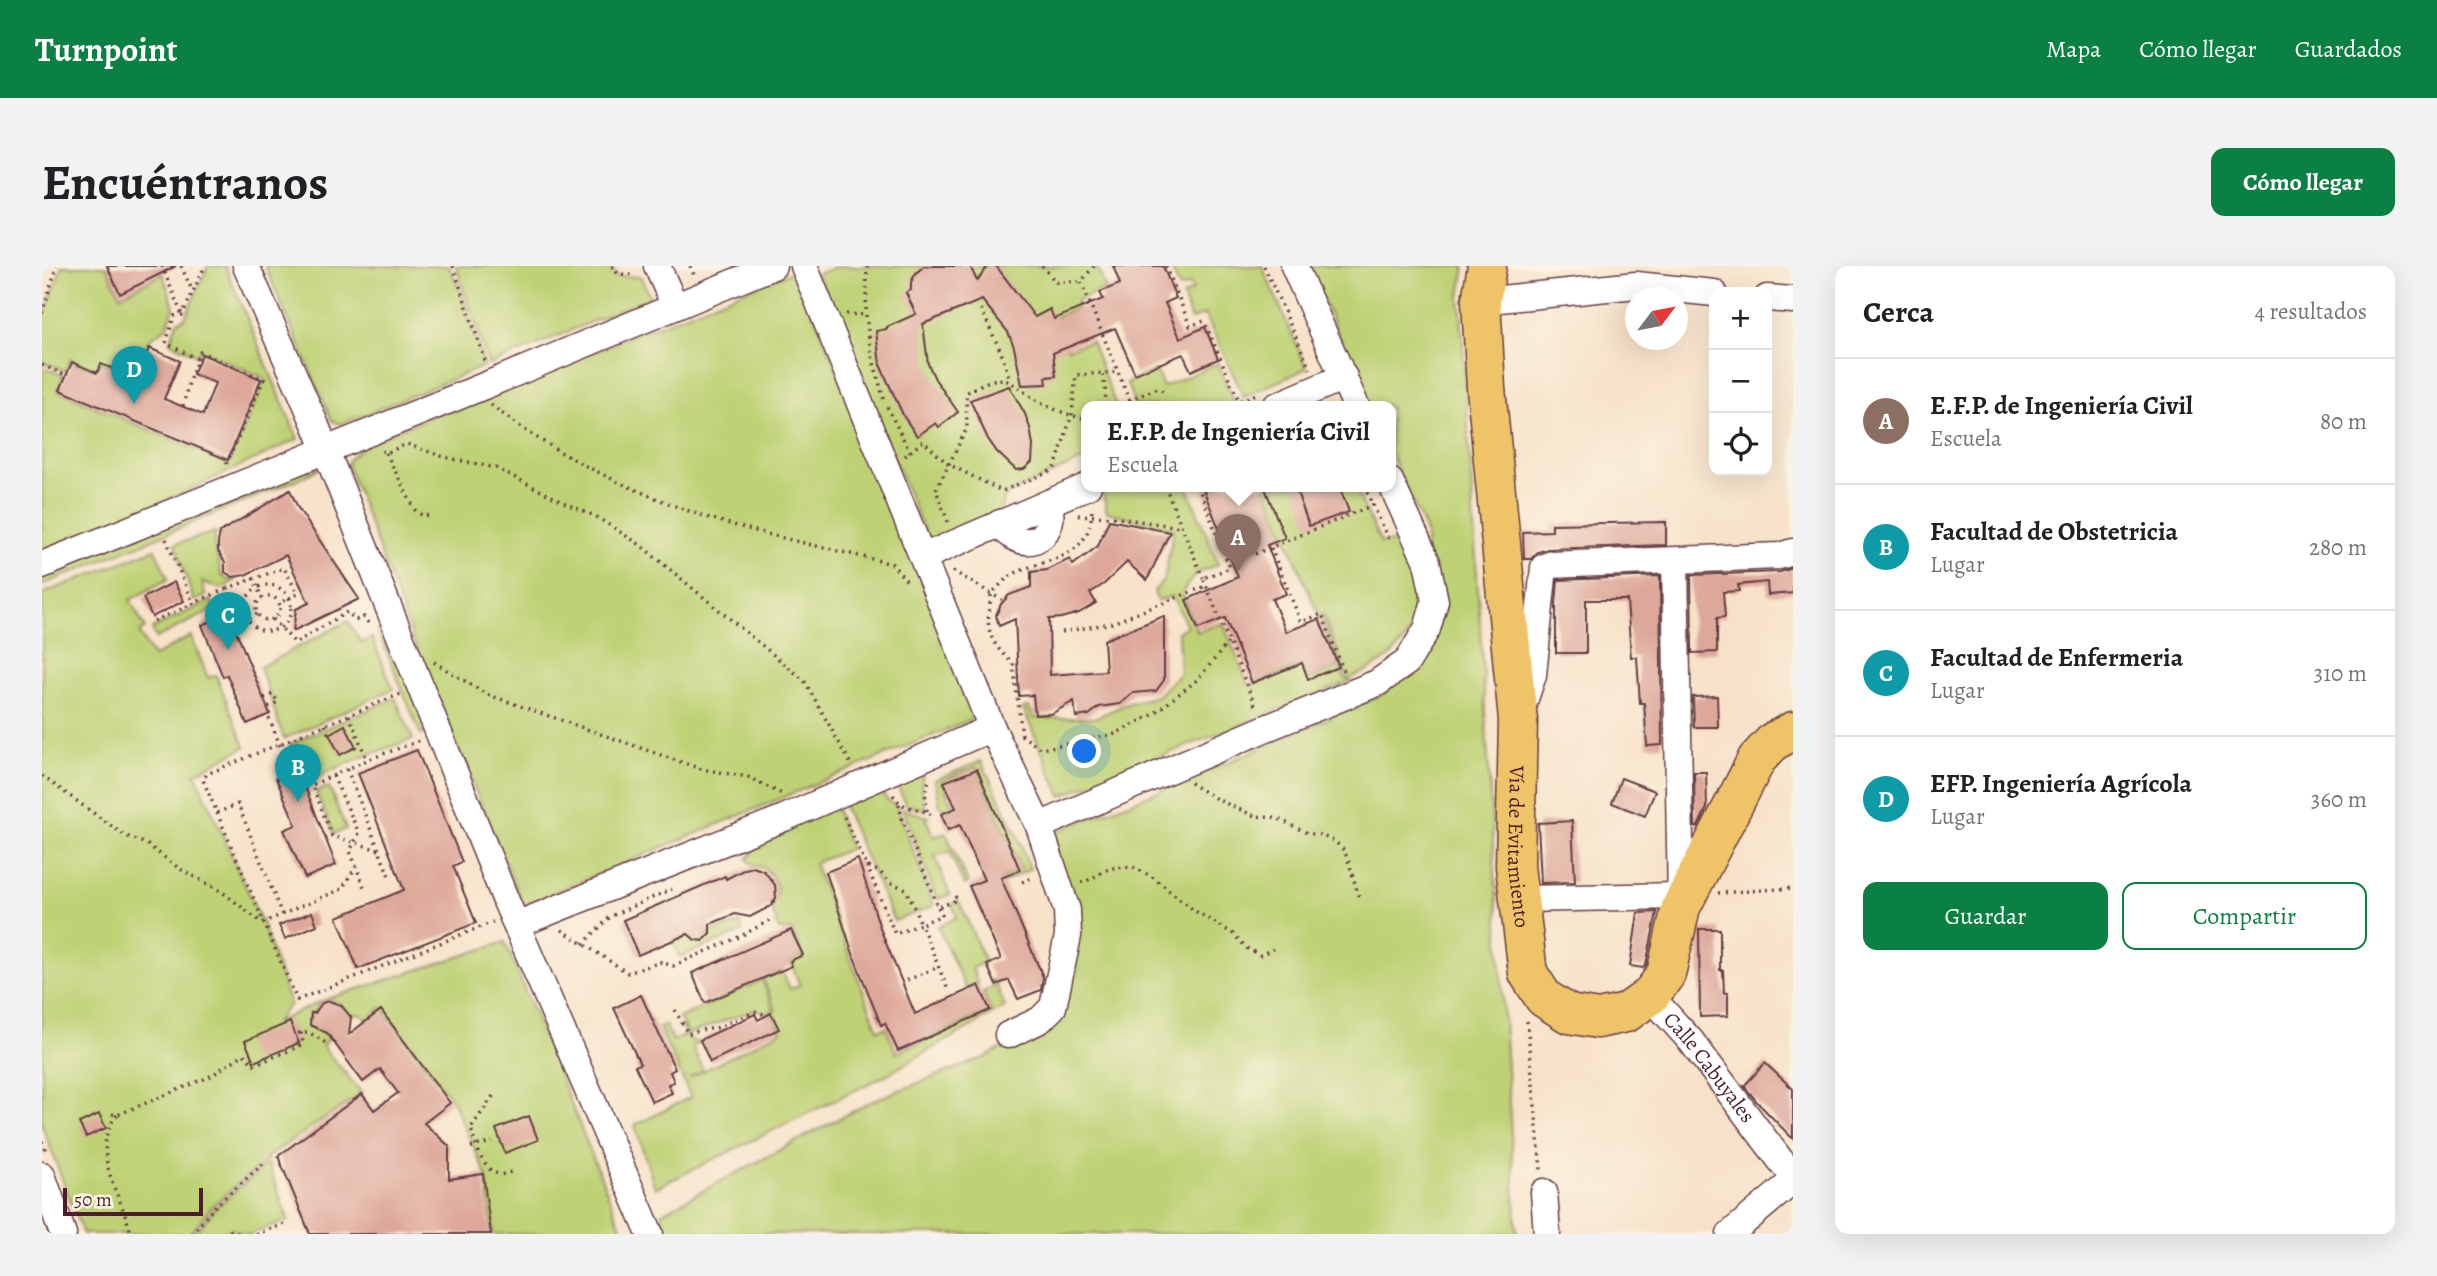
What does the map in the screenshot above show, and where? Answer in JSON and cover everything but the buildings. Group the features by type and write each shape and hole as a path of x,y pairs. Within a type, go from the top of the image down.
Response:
{"highway":[{"name":"Vía de Evitamiento","path":"1484,283 1486,388 1518,720 1515,866 1528,973 1544,998 1569,1014 1598,1019 1626,1013 1650,996 1666,974 1683,899 1757,759 1774,741 1793,731"}],"street":[{"path":"246,266 407,651 512,928 650,1234"},
{"path":"657,266 675,306"},
{"path":"42,565 356,438 488,372 675,306 773,266"},
{"path":"804,266 887,471 935,568 1001,729 1039,826 1067,910 1068,936 1053,1007 1040,1020 1008,1035"},
{"path":"1294,266 1354,401"},
{"path":"1484,283 1636,285 1709,292"},
{"path":"1772,298 1793,300"},
{"path":"1270,398 1343,377"},
{"path":"935,568 1000,523 1050,509 1081,490"},
{"path":"1039,826 1377,683 1407,662 1427,629 1435,601 1427,562 1395,492"},
{"path":"1518,720 1533,675 1544,567 1779,556 1793,552"},
{"path":"1518,899 1683,899 1675,561"},
{"path":"512,928 1001,729"},
{"name":"Calle Cabuyales","path":"1650,996 1690,1041 1793,1174"},
{"path":"42,1175 63,1234"},
{"path":"1730,1234 1793,1181"},
{"path":"1544,1192 1548,1234"}],"path":[{"path":"42,313 57,266"},
{"path":"162,266 182,315"},
{"path":"181,266 192,290"},
{"path":"182,315 205,266"},
{"path":"453,266 488,372 491,405 536,437 636,490 692,512 892,564 912,588 935,568 1002,600"},
{"path":"612,266 618,274 629,276 642,275 638,266"},
{"path":"867,266 866,315 871,352 885,401 911,452"},
{"path":"1042,266 1056,282 1082,282"},
{"path":"1082,282 1094,266"},
{"path":"1166,266 1190,326 1204,321 1239,401 1270,398"},
{"path":"1264,266 1310,370"},
{"path":"1082,282 1129,400 1158,388 1166,393"},
{"path":"42,292 46,303"},
{"path":"981,309 1001,352 1010,380 1040,402 1081,417"},
{"path":"182,315 174,316 166,343 197,359"},
{"path":"183,406 200,352 264,379 224,469"},
{"path":"42,365 63,374"},
{"path":"887,471 922,441 948,464 1002,491 1053,470 1072,414 1076,375 1118,372"},
{"path":"1103,375 1104,401"},
{"path":"941,506 936,490 967,428 966,393 987,381 1010,380"},
{"path":"356,438 386,453 415,510 423,516 431,515"},
{"path":"386,453 407,444 444,457 496,468 595,516 621,531 670,568 804,680 853,767 872,780 885,784 899,804 902,818 942,915 895,934 836,795"},
{"path":"1167,492 1264,729"},
{"path":"1200,492 1230,568 1203,578"},
{"path":"1367,492 1388,537 1398,539"},
{"path":"1255,554 1373,505"},
{"path":"1050,509 1181,527"},
{"path":"166,539 193,603"},
{"path":"1271,548 1301,622 1322,614 1346,679 1351,680"},
{"path":"154,621 228,588 284,568 298,594 279,603"},
{"path":"253,578 262,598"},
{"path":"268,584 276,586 290,597 290,616 282,627 270,632 261,630 247,619 247,600 250,592 257,587 268,584"},
{"path":"1001,585 992,594 988,624 991,639 1000,652 1013,663 1023,735"},
{"path":"1062,632 1112,623 1206,586"},
{"path":"228,588 238,623 257,614"},
{"path":"270,596 279,603 279,612 273,619 264,620 257,614 257,604 262,598 270,596"},
{"path":"273,619 295,643 347,612 356,620 364,617 374,630"},
{"path":"1001,729 1023,735 1041,749 1115,734 1152,715 1197,680 1228,643"},
{"path":"407,651 418,652 486,694 701,769 748,777 787,797 801,810"},
{"path":"264,698 273,694 278,702 268,707"},
{"path":"400,694 206,774 203,780 297,1000 512,928 559,928 628,974 661,962 673,966 739,937 774,918"},
{"path":"349,715 367,760"},
{"path":"269,718 290,770"},
{"path":"325,725 329,736"},
{"path":"379,850 332,836 312,785 367,760 419,741"},
{"path":"1172,768 1185,781 1217,800 1255,816 1277,818 1307,833 1320,835 1334,842 1347,857 1360,901"},
{"path":"347,769 389,876"},
{"path":"928,812 925,792 930,777 941,773"},
{"path":"42,776 124,835 148,845 180,869 221,891 264,923"},
{"path":"333,776 359,833 350,851 363,887"},
{"path":"217,813 237,804 283,915"},
{"path":"899,804 928,812 933,816"},
{"path":"867,866 880,872 889,882 906,889 948,990"},
{"path":"264,923 342,889 355,867"},
{"path":"1021,882 1049,870 1058,879 1085,882 1110,868 1133,867 1150,876 1195,911 1232,933 1260,956 1273,949"},
{"path":"1683,899 1793,888"},
{"path":"938,907 957,900 954,893"},
{"path":"907,980 939,967"},
{"path":"1528,973 1526,1025 1544,1192"},
{"path":"675,1010 688,1034 714,1029 754,1012 764,1014"},
{"path":"131,1234 110,1175 105,1150 115,1114 209,1077 244,1054 250,1064 254,1065 298,1047 303,1043 300,1033 308,1032 326,1043"},
{"path":"493,1096 471,1128 473,1146 494,1172 500,1175 515,1171"},
{"path":"473,1146 492,1142"},
{"path":"192,1234 214,1207 264,1163"},
{"path":"256,1234 288,1223"},
{"path":"223,1234 231,1231 240,1234"}],"green space":[{"path":"62,266 106,266 120,296 163,274 174,307 167,327 151,338 132,382 112,374 114,367 100,362 96,370 70,360 65,371 42,362 42,322"},
{"path":"208,266 225,266 298,439 142,512 42,552 42,367 63,375 58,391 229,464 265,378 200,350 197,355 170,342 177,322 185,318"},
{"path":"265,266 449,266 460,290 484,366 341,424 332,421"},
{"path":"456,266 609,266 617,276 641,277 650,297 489,365"},
{"path":"838,266 1096,266 1106,288 1076,301 1078,308 1056,317 1068,349 1091,341 1114,401 1081,401 1081,460 1006,495 999,513 929,543 817,274"},
{"path":"1170,266 1262,266 1307,368 1244,397 1205,314 1191,320 1183,296 1193,290 1190,284 1180,288"},
{"path":"1308,266 1465,266 1460,297 1517,1234 664,1234 661,1213 874,1100 984,1058 1059,1017 1057,831 1185,781 1384,694 1426,654 1426,532 1396,465 1396,401 1368,401"},
{"path":"791,272 797,273 975,707 970,720 523,905 418,652 347,464 349,459 365,443"},
{"path":"1218,363 1234,401 1133,401 1127,383 1156,370 1163,387"},
{"path":"315,466 318,469 296,480 42,585 42,573"},
{"path":"1103,492 1189,492 1218,564 1195,574 1182,593 1197,632 1223,623 1249,686 1301,665 1308,680 1339,667 1319,617 1322,616 1345,679 1351,681 1061,796 1023,708 1029,707 1034,718 1094,718 1129,703 1157,696 1180,673 1178,632 1187,626 1172,596 1157,601 1154,591 1164,580 1174,529 1107,512"},
{"path":"1267,492 1357,492 1381,543 1398,542 1409,568 1413,568 1418,592 1416,616 1398,648 1371,669 1348,678 1323,613 1318,614"},
{"path":"216,532 214,545 221,574 227,579 236,580 221,589 202,582 206,596 194,601 175,544"},
{"path":"155,549 168,579 130,600 145,628 139,633 153,657 191,636 208,678 216,675 245,747 195,773 262,923 290,1004 275,1023 324,1000 505,942 624,1234 493,1234 486,1174 453,1102 382,1008 367,1020 361,1014 347,1015 341,1004 329,1001 310,1012 310,1020 314,1021 320,1031 331,1035 322,1046 362,1093 266,1158 267,1160 213,1205 190,1234 83,1234 42,1125 42,594"},
{"path":"211,600 215,609 156,638 152,629"},
{"path":"348,621 361,643 372,638 393,689 284,739 260,667"},
{"path":"386,627 429,732 421,735 378,631"},
{"path":"395,698 413,739 362,757 310,780 290,744"},
{"path":"981,761 1016,832 1030,869 1003,883 1001,879 1021,869 976,767 942,781 952,807 946,810 940,806 935,780"},
{"path":"924,768 921,785 926,810 906,805 895,780"},
{"path":"329,787 346,829 334,834 316,792"},
{"path":"878,787 888,801 897,807 934,906 894,921 842,803"},
{"path":"835,806 850,849 814,863 878,1030 886,1027 896,1053 991,1011 983,992 993,987 990,980 994,980 1005,1007 884,1076 655,1188 635,1125 691,1097 659,1027 665,1025 673,1041 685,1035 681,1025 691,1040 700,1043 692,1046 703,1070 689,1078 781,1031 772,1012 776,1010 763,979 782,971 790,989 800,985 790,961 803,955 792,930 779,930 771,907 777,887 765,868 752,865 747,859 753,852 747,841"},
{"path":"903,809 929,817 926,819 934,837 946,833 968,883 964,885 950,852 935,856 950,895 937,899"},
{"path":"959,901 985,962 972,968 978,984 966,989 938,927 957,917 952,904"},
{"path":"740,923 743,932 680,957 672,942 689,935 694,941 706,940 711,932"},
{"path":"762,980 774,1010 766,1014 753,1010 689,1034 679,1018"},
{"path":"268,1164 288,1220 251,1234 232,1229 221,1234 194,1234 215,1208"}],"place":[{"name":"EFP. Ingeniería Agrícola","path":"134,404"},
{"name":"E.F.P. de Ingeniería Civil","path":"1238,572"},
{"name":"Facultad de Enfermeria","path":"228,650"},
{"name":"Facultad de Obstetricia","path":"298,802"}]}
